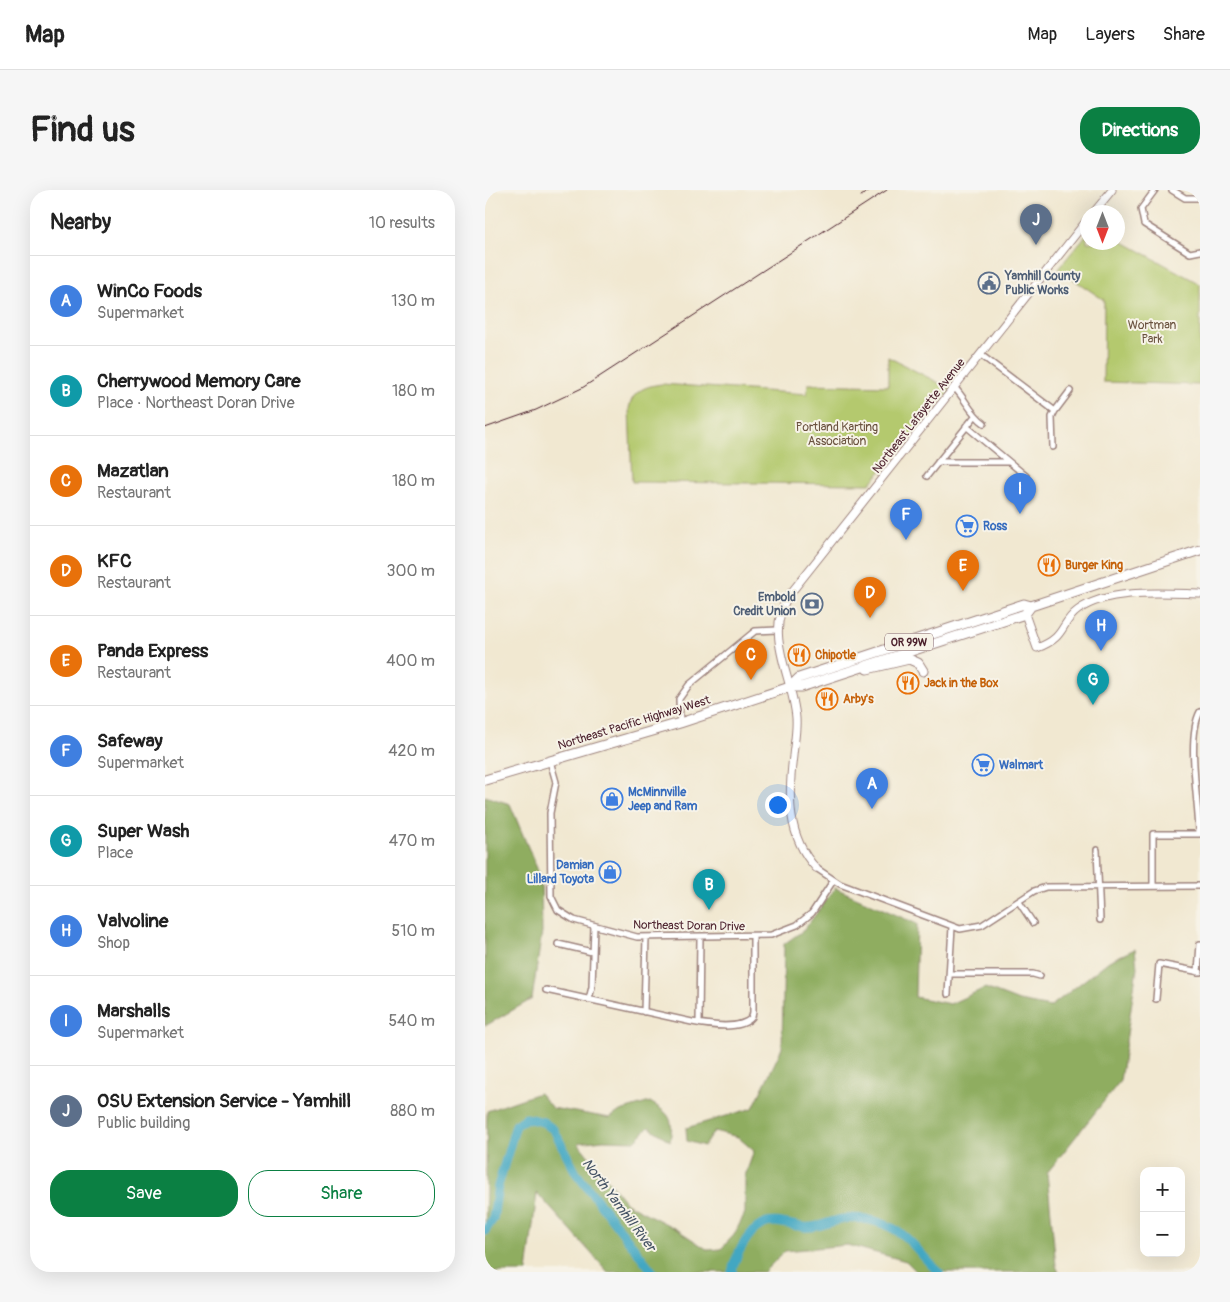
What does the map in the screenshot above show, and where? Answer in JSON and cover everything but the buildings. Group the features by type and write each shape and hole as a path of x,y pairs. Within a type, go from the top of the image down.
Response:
{"highway":[{"name":"Northeast Pacific Highway West","path":"485,780 680,723 790,687 801,687 924,648 1200,550"},
{"name":"Northeast Pacific Highway West","path":"790,687 799,678 1023,604 1028,610"},
{"path":"924,648 929,640 947,634 957,626"},
{"path":"863,666 871,660 910,647 917,639"},
{"path":"851,670 874,669 909,659 918,663 923,671"}],"main road":[{"path":"1100,205 1112,190"},
{"name":"Northeast Lafayette Avenue","path":"815,868 799,845 791,817 791,773 797,720 777,630 780,611 790,594 1080,229"},
{"path":"1028,610 1037,648 1057,638 1076,612 1092,603 1137,594 1200,594"}],"street":[{"path":"1155,190 1141,210 1141,218 1144,224 1190,254 1200,251"},
{"path":"1172,190 1185,198 1200,198"},
{"path":"981,355 1055,411"},
{"path":"955,388 967,402 975,416 984,423"},
{"path":"1053,447 1052,417 1070,392"},
{"path":"927,476 975,416"},
{"path":"966,426 1026,476"},
{"path":"938,462 1009,462"},
{"path":"680,723 679,699 689,685 755,631 777,630"},
{"path":"1153,886 1153,834 1200,834 1197,735 1200,712"},
{"name":"Northeast Doran Drive","path":"550,761 556,782 550,813 551,896 565,916 628,936 753,937 783,932 797,925 812,914 833,881"},
{"path":"1097,850 1099,920"},
{"path":"815,868 833,881 917,914 952,927 972,928 983,925 1046,887 1200,886"},
{"path":"1019,902 1033,923"},
{"path":"589,999 593,986 594,926"},
{"path":"948,994 952,927"},
{"path":"645,1012 646,937"},
{"path":"699,1024 700,937"},
{"path":"546,990 699,1024 739,1024 750,1020 753,1012 753,937"},
{"path":"558,944 593,952"},
{"path":"1156,998 1159,964 1199,972 1200,944"},
{"path":"950,974 1033,974 1040,976"}],"green space":[{"name":"Wortman Park","path":"1080,242 1080,250 1125,250 1125,243 1200,284 1200,385 1103,382 1104,300 1058,269"},
{"name":"Portland Karting Association","path":"888,357 951,389 870,484 632,482 629,409 633,398 640,390 662,384 807,394 808,384 888,386"},
{"path":"485,796 510,804 541,878 542,932 532,999 485,1026"},
{"path":"835,888 917,924 915,997 950,1004 985,988 1019,1001 1050,1007 1109,961 1135,949 1137,968 1120,1081 1047,1173 1056,1266 1059,1272 917,1272 906,1261 847,1245 785,1251 764,1272 608,1272 537,1193 527,1272 485,1272 487,1111 539,1093 552,1108 610,1118 620,1111 650,1102 662,1110 671,1122 670,1141 649,1127 635,1141 603,1140 578,1143 626,1203 678,1230 708,1250 721,1249 734,1235 745,1213 745,1176 754,1151 738,1137 714,1131 704,1146 687,1141 686,1128 753,1108 782,1048 784,944 804,930"}],"waterway":[{"name":"North Yamhill River","path":"485,1231 493,1219 498,1186 516,1125 526,1118 543,1122 554,1130 576,1173 653,1272"},
{"name":"North Yamhill River","path":"732,1272 736,1259 747,1239 751,1233 762,1225 777,1222 808,1227 854,1218 878,1222 896,1230 939,1272"}],"railway":[{"path":"861,196 870,190"},
{"path":"485,428 536,410 582,388 887,190"}],"place":[{"name":"OSU Extension Service - Yamhill","path":"1036,245"},
{"name":"Yamhill County Public Works","path":"989,283"},
{"name":"Marshalls","path":"1020,514"},
{"name":"Ross","path":"967,526"},
{"name":"Safeway","path":"906,540"},
{"name":"Burger King","path":"1049,565"},
{"name":"Panda Express","path":"963,591"},
{"name":"Embold Credit Union","path":"812,604"},
{"name":"KFC","path":"870,618"},
{"name":"Valvoline","path":"1101,651"},
{"name":"Chipotle","path":"799,655"},
{"name":"Mazatlan","path":"751,680"},
{"name":"Jack in the Box","path":"908,683"},
{"name":"Arby's","path":"827,699"},
{"name":"Super Wash","path":"1093,705"},
{"name":"Walmart","path":"983,765"},
{"name":"McMinnville Jeep and Ram","path":"612,799"},
{"name":"WinCo Foods","path":"872,809"},
{"name":"Damian Lillard Toyota","path":"610,872"},
{"name":"Cherrywood Memory Care","path":"709,910"}]}
